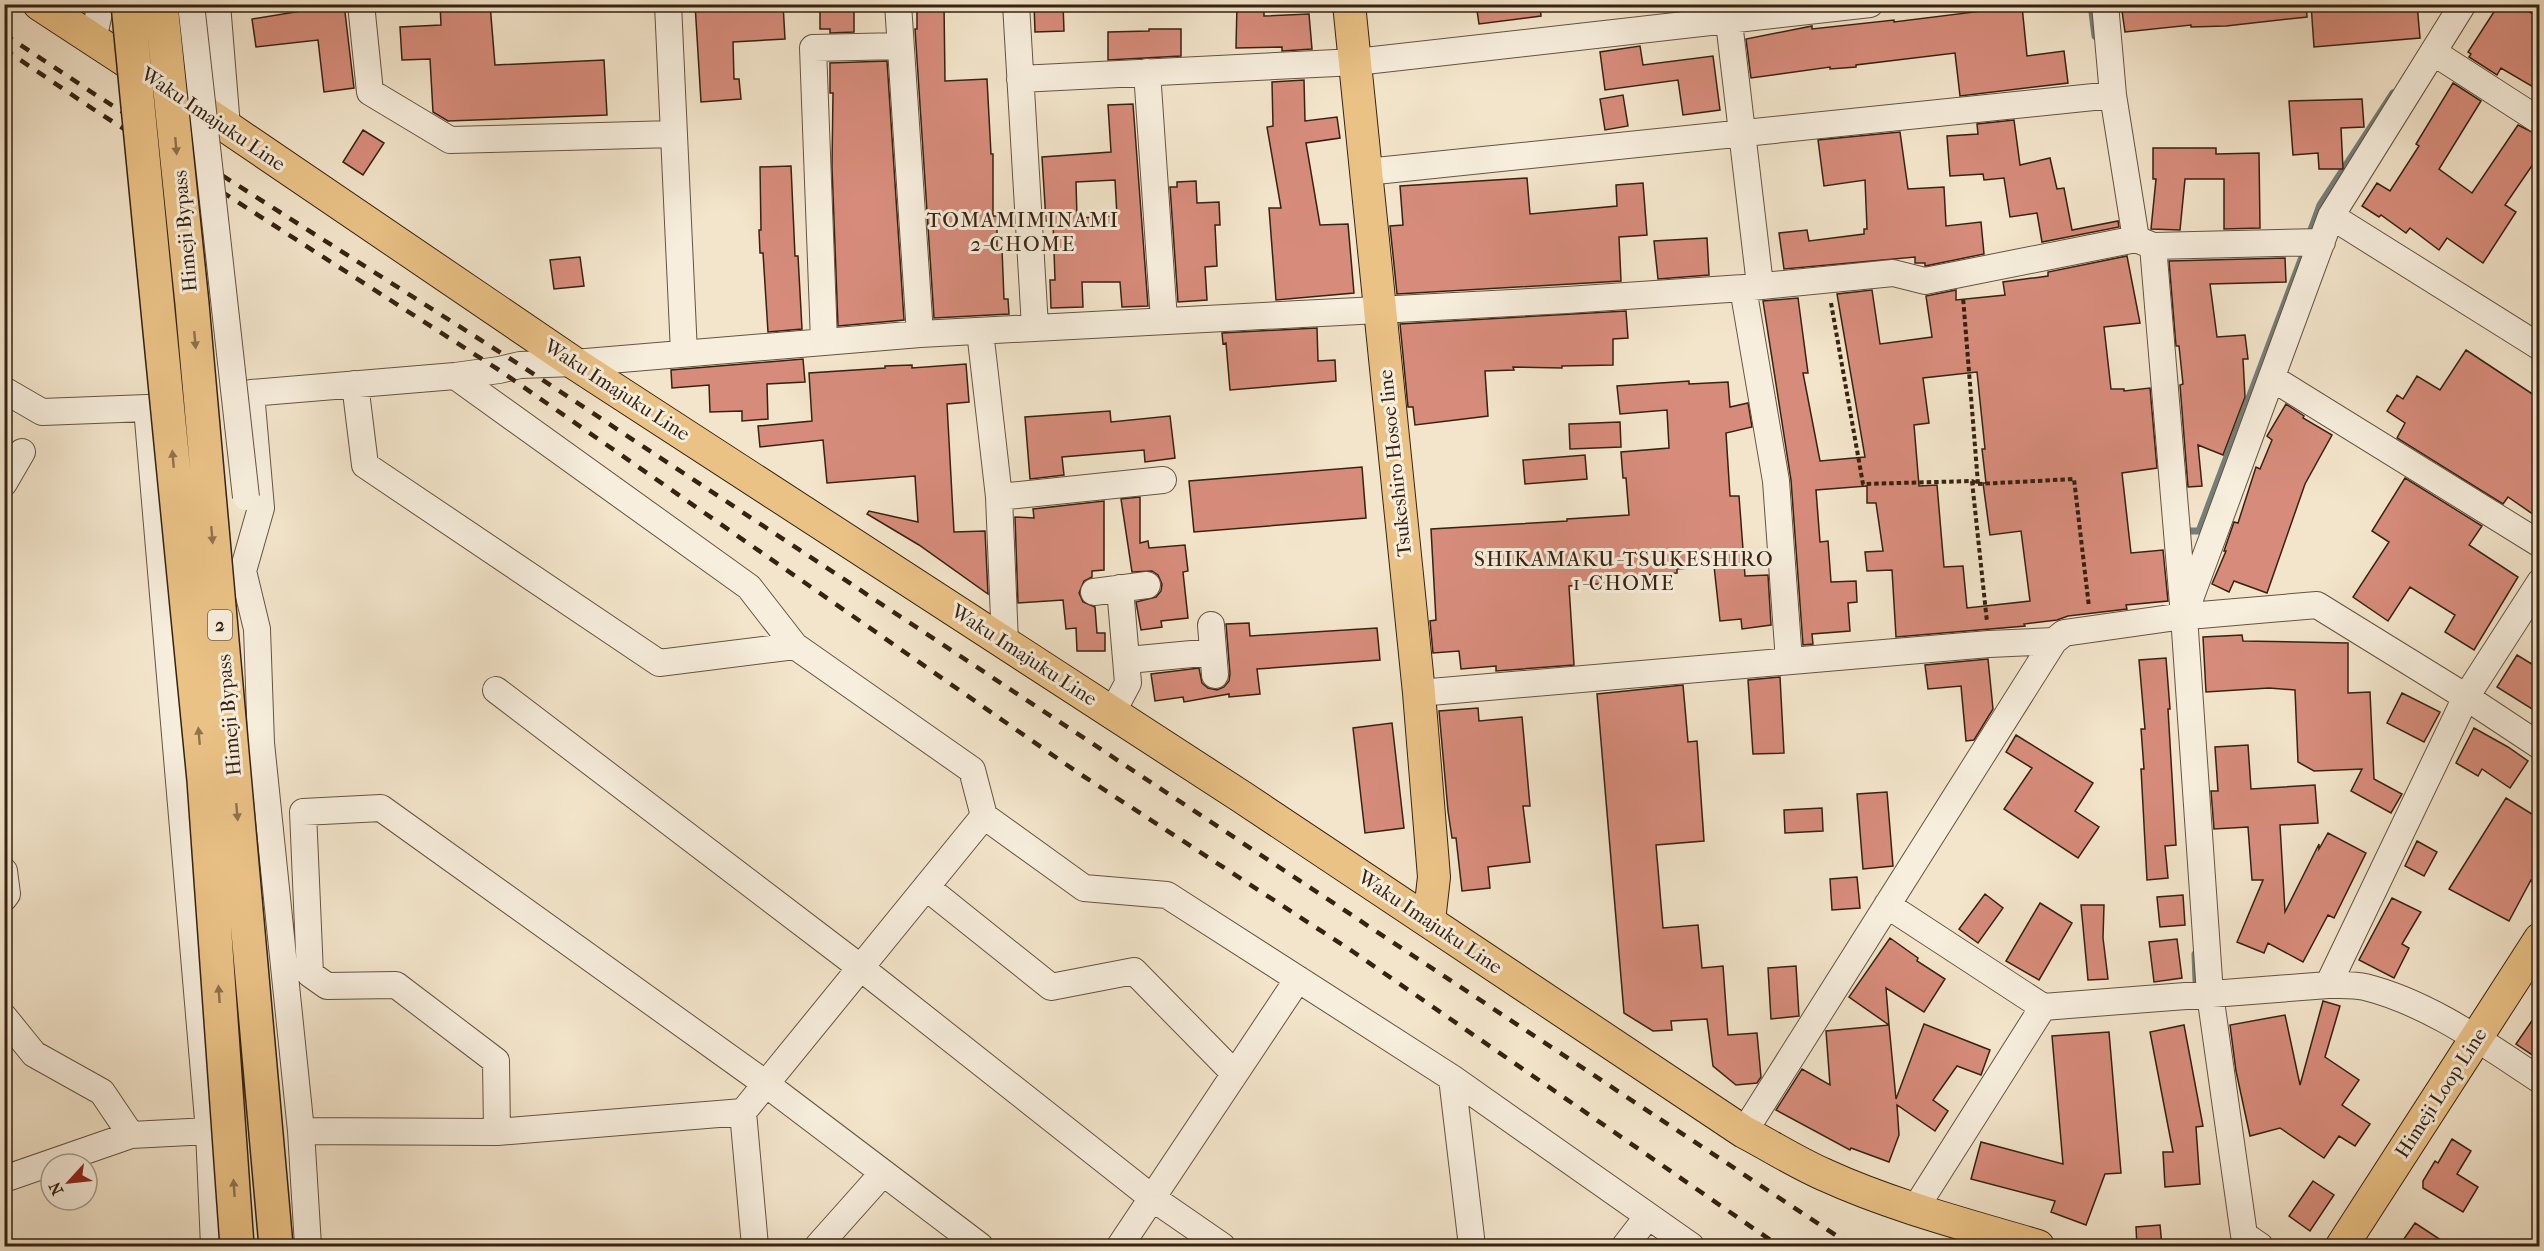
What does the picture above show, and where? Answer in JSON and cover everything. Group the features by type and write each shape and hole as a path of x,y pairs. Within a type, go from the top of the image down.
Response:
{"highway":[{"name":"Himeji Bypass","path":"128,4 204,780 237,1246"},
{"name":"Himeji Bypass","path":"161,4 192,304 276,1246"}],"main road":[{"name":"Waku Imajuku Line","path":"39,4 227,127 574,363 1429,921 1744,1132 1822,1174 1915,1209 2038,1246"},
{"name":"Tsukeshiro Hosoe line","path":"1349,4 1419,693 1434,877 1429,921"},
{"name":"Himeji Loop Line","path":"2342,1246 2540,939"}],"street":[{"path":"93,40 101,4"},
{"path":"191,4 246,496 239,519 243,572 257,628 261,743 301,1131 308,1246"},
{"path":"217,4 227,127"},
{"path":"361,4 370,92 450,140 674,134"},
{"path":"668,4 684,353"},
{"path":"898,4 920,334"},
{"path":"1016,4 1035,327"},
{"path":"1020,78 1356,62 1728,13 1870,4"},
{"path":"2105,4 2113,95 2145,242 2184,616 2210,994 2244,1235 2260,1246"},
{"path":"2184,616 2331,216 2463,4"},
{"path":"1728,13 1742,133 1752,286 1776,481 1790,661"},
{"path":"824,341 813,48 900,46"},
{"path":"2433,52 2540,121"},
{"path":"1147,72 1164,320"},
{"path":"1366,172 2113,95"},
{"path":"2331,216 2540,347"},
{"path":"243,572 261,508 251,393 455,376 520,365 574,363 920,334 1379,310 1752,286 1893,273 1925,281 2145,242 2322,242"},
{"path":"980,331 999,496 1005,643"},
{"path":"455,376 749,587 795,646 972,770 984,816 1084,888 1167,895 1452,1078 1691,1246"},
{"path":"2272,378 2540,544"},
{"path":"355,384 364,465 659,663 795,646"},
{"path":"4,390 42,412 147,408 209,1131 214,1246"},
{"path":"4,483 22,452"},
{"path":"999,496 1163,480"},
{"path":"2328,985 2466,697 2540,582"},
{"path":"1094,592 1147,585"},
{"path":"1112,713 1128,683 1128,660 1120,588"},
{"path":"1744,1132 2054,641 2064,633 2184,616 2317,606 2466,697 2540,746"},
{"path":"1128,660 1214,664 1211,625"},
{"path":"1419,693 1989,644 2054,641"},
{"path":"496,690 861,968 1151,1197 1222,1246"},
{"path":"497,1132 496,1061 396,985 327,986 309,974 303,812 381,808 766,1084 980,1246"},
{"path":"755,1246 743,1112 984,816"},
{"path":"270,829 304,829"},
{"path":"4,871 7,894 4,898"},
{"path":"926,888 1051,987 1134,971 1234,1073"},
{"path":"1887,905 2043,1007 2328,985 2363,987 2402,999 2477,1039 2540,1080"},
{"path":"1120,1246 1298,979"},
{"path":"1915,1209 2043,1007"},
{"path":"4,1017 34,1054 102,1092 131,1135"},
{"path":"1452,1078 1472,1246"},
{"path":"301,1131 497,1132 743,1112"},
{"path":"4,1179 131,1135 209,1131"},
{"path":"818,1246 883,1173"},
{"path":"1625,1246 1648,1216"}],"path":[{"path":"1961,273 1978,484"},
{"path":"1827,279 1863,484 1972,481 1978,484 2073,479 2092,629"},
{"path":"1972,481 1989,644"}],"building":[{"path":"344,4 354,88 324,92 318,40 256,47 252,19"},
{"path":"440,4 490,4 495,65 604,60 607,115 448,121 433,112 430,59 402,60 400,27 441,25"},
{"path":"695,4 783,4 785,39 733,42 734,79 739,79 741,99 701,102"},
{"path":"820,4 854,4 854,32 830,33 830,29 820,29"},
{"path":"917,4 944,4 945,81 987,79 991,154 993,154 993,216 997,216 997,249 1002,249 1004,299 1008,299 1009,314 934,318 915,29 917,29"},
{"path":"1034,4 1063,4 1064,31 1035,32"},
{"path":"1237,4 1264,4 1264,16 1309,14 1312,49 1282,51 1282,47 1236,48"},
{"path":"1476,4 1540,4 1541,16 1479,24"},
{"path":"2121,4 2306,4 2307,17 2226,26 2191,27 2191,25 2125,32"},
{"path":"2311,4 2417,4 2420,38 2314,47"},
{"path":"2499,4 2516,4 2540,18 2540,91 2501,68 2497,75 2469,57 2471,54 2468,52"},
{"path":"2022,6 2027,56 2064,51 2068,83 1960,96 1955,53 1856,65 1856,67 1830,69 1830,67 1751,78 1746,39 1812,26 1812,29 1894,20 1894,22"},
{"path":"1149,29 1181,29 1181,56 1108,60 1108,32 1149,31"},
{"path":"1640,46 1643,65 1713,56 1720,110 1683,115 1678,80 1605,90 1600,52"},
{"path":"887,61 904,320 838,326 832,167 833,93 830,93 830,63"},
{"path":"1304,80 1305,121 1337,117 1340,138 1306,143 1320,225 1348,224 1354,293 1276,300 1269,208 1281,208 1267,127 1273,126 1272,82"},
{"path":"2453,83 2481,101 2439,169 2472,193 2518,125 2540,136 2540,154 2505,205 2516,212 2483,263 2447,238 2439,250 2410,228 2406,233 2381,215 2379,217 2362,206 2377,183 2390,191 2419,146 2416,144"},
{"path":"1623,95 1628,126 1605,130 1600,99"},
{"path":"2362,99 2364,127 2341,128 2343,169 2319,169 2318,153 2293,155 2289,101"},
{"path":"1133,104 1148,306 1122,307 1120,282 1082,282 1083,307 1051,308 1050,280 1055,280 1053,221 1046,221 1042,157 1111,152 1108,105","holes":["1115,180 1117,216 1077,218 1076,182"]},
{"path":"2014,120 2020,165 2050,158 2057,189 2064,188 2072,230 2118,221 2119,227 2042,242 2037,213 2010,217 2004,178 1984,180 1983,174 1950,176 1947,136 1978,134 1977,124"},
{"path":"363,130 384,143 363,175 343,162"},
{"path":"1900,132 1908,189 1944,187 1946,226 1981,222 1984,254 1925,266 1925,263 1915,263 1915,257 1784,269 1779,233 1807,230 1809,241 1864,234 1864,229 1867,229 1865,180 1824,186 1818,140"},
{"path":"2153,148 2216,148 2216,154 2259,153 2260,228 2224,229 2224,179 2185,179 2180,230 2151,229 2156,179 2153,179"},
{"path":"791,166 795,256 798,256 802,329 768,332 763,253 760,253 760,167"},
{"path":"1527,178 1530,214 1617,206 1616,185 1643,183 1647,235 1619,237 1621,281 1397,294 1390,226 1403,225 1400,186"},
{"path":"1196,181 1197,203 1219,202 1220,225 1215,225 1217,266 1205,267 1207,300 1178,302 1170,187 1177,187 1177,182"},
{"path":"1707,238 1709,275 1658,279 1654,241"},
{"path":"2127,256 2140,323 2104,327 2111,389 2124,389 2124,391 2150,388 2157,468 2122,473 2131,553 2163,550 2168,601 2126,605 2127,609 2068,616 2057,620 2024,624 2025,626 1896,637 1892,570 1867,571 1865,552 1883,551 1876,503 1867,503 1867,486 1816,490 1820,542 1828,541 1831,582 1856,581 1857,602 1848,603 1850,631 1812,634 1813,644 1803,645 1791,480 1763,301 1798,298 1808,373 1803,373 1820,461 1865,457 1837,294 1872,290 1880,344 1932,337 1926,296 1956,290 1956,300 2005,295 2003,282 2048,276 2048,272","holes":["1977,372 1985,449 1982,449 1986,483 1983,483 1990,535 2021,531 2030,601 1967,608 1963,566 1944,567 1937,485 1919,486 1914,425 1929,423 1923,378"]},
{"path":"580,257 584,286 554,289 550,260"},
{"path":"2285,258 2286,282 2210,284 2217,337 2245,335 2248,359 2243,359 2245,397 2223,455 2198,445 2202,486 2188,487 2180,385 2183,384 2179,346 2176,346 2169,261"},
{"path":"1626,311 1628,338 1613,339 1613,365 1562,366 1562,368 1513,367 1514,370 1485,371 1488,416 1415,425 1413,407 1408,407 1400,324"},
{"path":"1317,328 1318,361 1335,360 1336,381 1230,390 1226,343 1223,344 1222,333"},
{"path":"2466,350 2540,399 2540,519 2508,497 2503,504 2397,438 2405,423 2387,411 2397,395 2403,399 2417,376 2440,390"},
{"path":"803,359 805,382 767,384 768,419 742,421 742,411 710,412 709,385 672,388 671,370"},
{"path":"966,364 969,402 947,404 954,532 985,531 988,594 919,545 867,514 869,511 918,522 915,476 827,483 823,440 760,447 758,426 812,421 809,373 885,368 885,366 912,365 912,368"},
{"path":"1689,381 1689,384 1728,382 1730,407 1748,403 1752,427 1726,433 1730,496 1739,496 1745,576 1768,575 1771,625 1742,629 1741,619 1720,621 1714,566 1677,569 1677,573 1610,577 1611,583 1569,586 1574,665 1496,671 1496,666 1461,669 1459,651 1433,653 1430,621 1436,620 1431,529 1629,515 1621,452 1669,448 1667,410 1620,414 1617,386"},
{"path":"2286,404 2304,416 2303,418 2332,435 2305,484 2267,593 2234,581 2229,592 2212,584 2226,551 2224,551 2234,522 2238,523 2256,467 2260,469 2272,440 2267,436"},
{"path":"1110,411 1111,422 1170,416 1175,458 1145,462 1144,450 1062,457 1064,475 1030,479 1025,417"},
{"path":"1620,422 1621,447 1570,449 1569,424"},
{"path":"1585,455 1587,479 1525,484 1523,460"},
{"path":"1362,467 1366,518 1194,532 1189,481"},
{"path":"2405,478 2482,526 2469,545 2518,577 2474,650 2445,632 2455,615 2410,587 2388,621 2353,597 2389,542 2372,531"},
{"path":"1140,497 1140,543 1148,541 1149,548 1185,545 1188,571 1183,572 1188,618 1161,621 1162,627 1141,630 1136,602 1156,597 1161,591 1162,584 1158,575 1152,571 1132,572 1121,499"},
{"path":"1104,501 1104,570 1092,571 1092,577 1084,581 1079,593 1083,602 1095,607 1097,633 1105,633 1105,651 1077,651 1076,628 1066,629 1063,600 1018,603 1015,517 1034,518 1033,509"},
{"path":"1249,623 1250,636 1377,628 1380,660 1257,669 1260,694 1229,697 1229,694 1184,702 1183,697 1155,701 1151,674 1199,668 1202,683 1208,688 1217,690 1224,687 1229,681 1230,674 1226,624"},
{"path":"2242,635 2243,641 2348,643 2348,693 2370,692 2374,779 2402,794 2391,813 2351,791 2362,769 2314,771 2298,762 2295,690 2269,688 2206,692 2203,637"},
{"path":"2517,655 2540,669 2540,714 2497,687"},
{"path":"2166,658 2176,845 2165,846 2168,878 2147,880 2141,769 2144,769 2141,729 2145,729 2139,660"},
{"path":"1988,659 1993,709 1974,740 1966,741 1961,686 1928,689 1925,665"},
{"path":"1780,677 1784,753 1753,754 1748,680"},
{"path":"1683,685 1688,742 1697,741 1704,841 1656,845 1663,928 1698,925 1702,968 1723,966 1728,1035 1757,1033 1761,1077 1757,1083 1736,1085 1713,1066 1707,1019 1671,1021 1672,1030 1653,1031 1624,1013 1597,694"},
{"path":"2402,693 2440,712 2424,742 2387,723"},
{"path":"1478,708 1479,721 1522,717 1530,806 1523,806 1530,862 1488,867 1490,888 1462,891 1456,838 1452,838 1448,811 1439,711"},
{"path":"1392,723 1404,828 1365,833 1353,728"},
{"path":"2474,728 2528,761 2510,788 2482,769 2478,776 2456,763"},
{"path":"2016,735 2093,783 2075,811 2099,827 2078,858 2004,809 2032,768 2006,752"},
{"path":"2248,745 2251,789 2315,785 2318,823 2280,825 2285,912 2319,844 2319,849 2328,833 2366,853 2334,918 2328,915 2303,962 2268,943 2264,953 2237,942 2263,880 2252,880 2248,827 2214,829 2211,791 2218,791 2215,747"},
{"path":"1887,792 1893,866 1863,869 1857,794"},
{"path":"2506,798 2540,819 2540,885 2531,880 2509,921 2449,889"},
{"path":"1822,808 1823,831 1785,833 1784,810"},
{"path":"2417,841 2437,852 2424,876 2405,866"},
{"path":"1857,877 1860,908 1832,910 1830,879"},
{"path":"1985,894 2003,908 1978,943 1959,929"},
{"path":"2183,895 2185,925 2160,927 2157,897"},
{"path":"2392,898 2421,912 2402,944 2409,948 2394,978 2359,960"},
{"path":"2040,903 2072,923 2039,980 2006,961"},
{"path":"2081,905 2104,905 2103,938 2108,979 2088,980"},
{"path":"1890,938 1918,958 1917,961 1945,979 1924,1012 1886,988 1889,1025 1849,997"},
{"path":"2177,939 2182,978 2154,982 2149,942"},
{"path":"1796,966 1799,1016 1771,1019 1768,968"},
{"path":"2323,1001 2340,1006 2325,1057 2359,1080 2342,1105 2370,1124 2355,1146 2339,1136 2324,1158 2280,1128 2250,1136 2236,1071 2230,1025 2285,1015 2300,1085"},
{"path":"2540,1009 2540,1060 2516,1044"},
{"path":"1924,1024 1990,1050 1981,1075 1957,1066 1933,1100 1948,1111 1935,1131 1897,1105 1899,1135 1889,1162 1851,1148 1850,1150 1776,1110 1802,1069 1830,1085 1826,1031 1889,1025 1896,1099"},
{"path":"2184,1025 2203,1126 2196,1127 2200,1184 2165,1187 2163,1152 2173,1152 2150,1032"},
{"path":"2109,1032 2121,1173 2105,1174 2086,1225 2051,1212 2055,1201 1971,1179 1981,1142 2063,1164 2052,1036"},
{"path":"2452,1139 2471,1151 2457,1174 2478,1187 2463,1212 2423,1188 2423,1181 2435,1161 2438,1163"},
{"path":"2313,1181 2334,1195 2310,1231 2289,1216"},
{"path":"2415,1223 2450,1246 2399,1246"},
{"path":"2160,1225 2162,1246 2137,1246 2136,1227"}],"waterway":[{"path":"2091,4 2095,36"},
{"path":"2308,238 2320,205 2393,93"},
{"path":"2182,531 2199,531 2305,249"},
{"path":"2195,954 2196,981"}],"railway":[{"path":"4,34 520,365 1852,1246"},
{"path":"4,49 93,109 499,370 1077,772 1352,951 1779,1246"}],"district":[{"name":"TOMAMIMINAMI 2-CHOME","path":"1023,232"},
{"name":"SHIKAMAKU-TSUKESHIRO 1-CHOME","path":"1624,571"}]}
